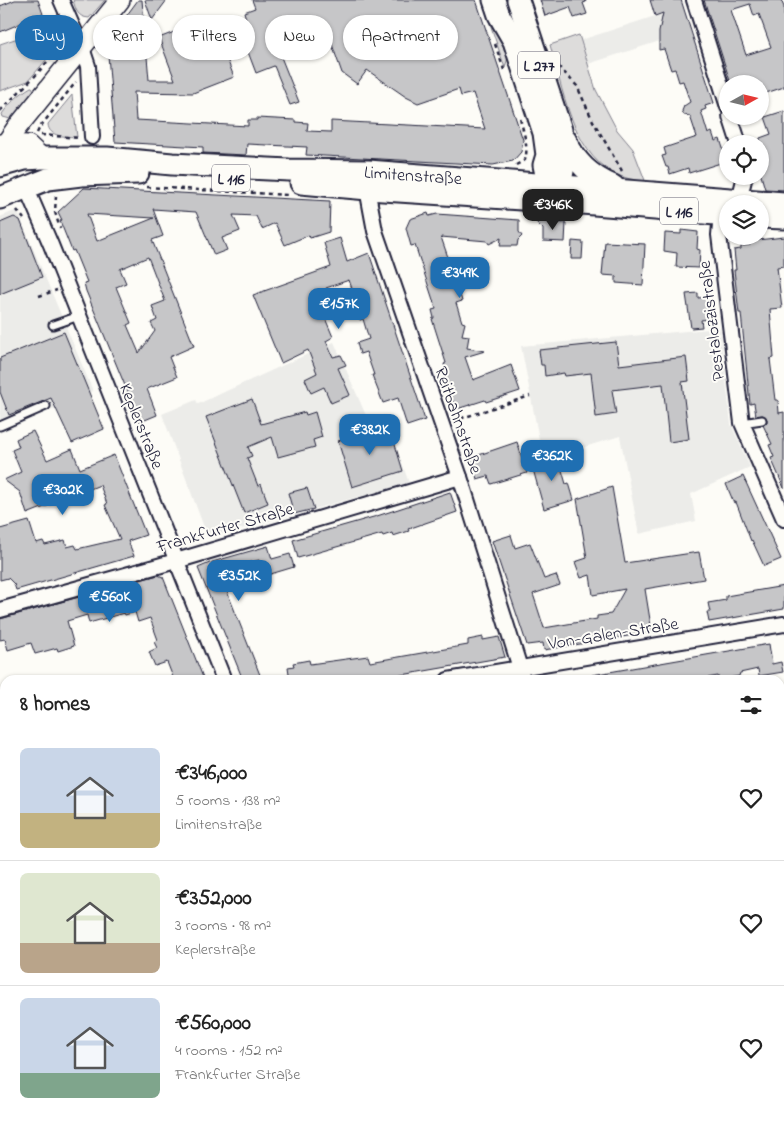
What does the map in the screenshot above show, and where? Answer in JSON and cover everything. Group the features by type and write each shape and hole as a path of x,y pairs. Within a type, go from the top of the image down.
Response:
{"main road":[{"path":"83,47 120,0"},
{"name":"L 277","path":"494,0 499,15 514,41 542,126 547,155 544,165 553,193"},
{"name":"L 277","path":"518,0 561,130 565,160 562,176 553,193"},
{"path":"26,187 2,155 16,130 72,60"},
{"name":"L 116","path":"561,130 572,154 582,167 599,180 624,182"},
{"name":"Limitenstraße","path":"2,155 42,158 107,158 172,164 281,170 368,180 719,207"},
{"name":"Limitenstraße","path":"0,198 48,179 81,174 137,173 287,181 513,182 553,193 624,182 719,205"},
{"name":"Limitenstraße","path":"769,204 784,203"},
{"path":"769,217 784,218"}],"street":[{"path":"61,0 68,15"},
{"path":"694,0 719,79"},
{"path":"83,51 88,66 87,138"},
{"name":"Reitbahnstraße","path":"368,180 375,231 460,477 521,674"},
{"name":"Keplerstraße","path":"26,187 222,675"},
{"name":"Pestalozzistraße","path":"720,245 742,423 784,519"},
{"name":"Frankfurter Straße","path":"0,610 176,561 460,477"},
{"name":"Von-Galen-Straße","path":"521,674 784,624"}],"lane":[{"path":"53,325 78,316"},
{"path":"0,426 46,406"},
{"path":"742,423 762,420"}],"path":[{"path":"494,41 506,76"},
{"path":"0,110 36,76 50,60"},
{"path":"556,65 577,86 624,182"},
{"path":"513,182 516,165 523,163 527,155 518,111"},
{"path":"37,135 87,138"},
{"path":"40,296 53,292"},
{"path":"441,425 530,396"}],"shaded area":[{"path":"73,0 105,0 89,18 79,15"},
{"path":"482,0 488,0 504,43 508,57 505,68"},
{"path":"683,7 691,31 588,64 581,40"},
{"path":"579,35 596,90 617,130 633,149 646,183 617,175 599,163 578,134 564,98 550,45"},
{"path":"15,39 15,60 46,60 28,81 0,91 0,44"},
{"path":"31,87 34,90 14,120 3,117 2,114 11,103"},
{"path":"72,95 77,137 63,136 51,132 48,124"},
{"path":"17,210 93,391 0,433 0,217"},
{"path":"720,328 731,424 750,467 691,494 696,521 639,534 620,436 543,460 521,346"},
{"path":"334,342 368,420 385,415 409,483 208,538 162,414 196,400 198,404"}],"building":[{"path":"15,0 38,0 43,14 15,15 15,26 0,32 0,6"},
{"path":"138,0 142,0 143,15 127,15"},
{"path":"145,0 167,0 156,15 150,15"},
{"path":"252,0 476,0 523,140 521,152 513,161 493,165 306,155 307,147 247,144 246,155 203,153 203,147 115,142 108,60 147,60 149,80 175,80 162,46 162,37 172,33 172,60 227,60 234,77 193,93 134,92 136,120 248,126 248,120 257,120 257,118 295,120 295,122 308,123 307,131 331,132 331,121 485,129 473,93 461,96 459,89 418,103 367,70 357,84 342,73 333,47 333,15 265,15 265,60 282,60 299,102 290,105 274,66 256,73 251,60 255,60 255,15 245,15 244,12 255,8"},
{"path":"540,0 585,0 586,2 583,3 587,14 574,18 570,7 545,16"},
{"path":"650,0 681,0 714,103 705,106 706,109 701,111 708,134 712,132 715,141 719,139 719,164 689,173 688,168 670,174 668,167 666,167 662,156 666,155 664,148 697,137 690,116 684,115 682,111 684,106 690,102 683,81 679,82 675,69 671,70 664,49 659,50 659,32 663,13 655,16"},
{"path":"704,0 781,0 784,7 784,87 769,92 769,75 728,75","holes":["750,4 754,16 759,14 771,47 746,55 731,10"]},
{"path":"784,111 784,190 765,189 764,185 769,185 768,135 771,134 768,125 769,116"},
{"path":"84,188 330,201 329,232 310,238 309,235 285,245 275,223 262,229 256,216 233,215 240,231 222,238 227,250 214,255 196,212 153,209 163,236 152,240 194,346 169,357 177,377 147,389 157,415 140,422 86,291 84,283 87,282 74,250 72,251 58,212","holes":["87,214 154,218 97,241","148,257 165,301 152,306 157,320 151,323 155,331 139,353 127,325 131,323 116,287 126,283 120,269"]},
{"path":"428,213 429,216 437,214 519,220 519,232 522,236 518,240 517,246 500,246 501,238 489,244 487,241 441,237 452,269 455,270 452,281 459,283 458,288 462,301 456,303 462,322 465,323 462,335 469,336 467,348 485,351 465,357 473,380 511,365 520,391 457,409 454,404 443,372 446,371 444,364 446,363 432,319 434,318 432,310 436,309 415,245 411,246 406,228 410,219"},
{"path":"14,217 20,220 42,277 0,294 0,223"},
{"path":"535,221 566,223 565,242 543,241 543,229"},
{"path":"681,230 698,232 699,268 676,267 677,253 664,251 665,233 681,234"},
{"path":"784,237 784,266 777,267 782,308 770,309 774,358 770,359 775,400 778,400 779,413 784,412 784,488 771,458 774,457 769,445 772,444 763,425 767,422 767,419 763,415 756,416 754,403 750,404 741,313 739,313 734,270 736,270 734,250 741,249 741,246 769,245 769,239"},
{"path":"340,238 347,262 369,253 425,420 407,426 398,398 383,403 372,375 374,375 366,352 360,354 357,343 369,339 363,319 360,320 355,307 358,306 349,280 326,288 333,307 322,311 333,337 326,341 333,357 341,355 346,365 338,368 350,395 331,403 324,387 311,393 305,379 317,373 308,350 281,363 253,295 331,267 324,243"},
{"path":"572,241 583,242 582,259 571,259"},
{"path":"605,242 645,244 643,285 616,283 616,276 602,275"},
{"path":"698,293 698,298 707,297 710,319 701,320 702,327 691,328 686,294"},
{"path":"64,332 104,429 72,443 51,398 9,415 0,392 0,358"},
{"path":"616,342 619,365 686,357 689,381 682,382 689,439 669,442 663,384 612,390 616,414 596,417 591,373 565,376 564,373 545,376 539,350"},
{"path":"252,399 261,424 305,412 306,415 315,412 322,437 313,440 315,447 278,457 272,437 248,447 252,456 247,458 258,486 261,484 268,503 244,513 206,417"},
{"path":"389,425 403,471 352,487 338,441"},
{"path":"33,431 47,460 72,449 80,469 114,455 146,535 128,541 134,556 16,590 14,584 8,578 0,580 0,529 29,521 36,543 43,541 45,545 65,540 67,547 75,545 77,549 120,539 105,505 107,504 100,485 27,514 20,492 4,480 21,472 12,450 19,447 16,439"},
{"path":"517,442 527,473 491,484 488,476 477,479 470,458"},
{"path":"557,453 566,484 569,483 574,500 544,509 531,462"},
{"path":"743,476 781,559 764,566 751,541 736,502 734,503 726,484"},
{"path":"612,487 625,563 699,552 704,579 645,589 652,632 544,650 543,643 527,645 492,541 511,535 515,548 530,543 544,579 556,575 560,585 533,594 544,628 597,619 597,616 611,614 625,589 593,595 590,575 581,578 575,562 587,558 577,499"},
{"path":"307,488 314,509 294,514 288,493"},
{"path":"450,492 457,512 393,536 392,533 383,536 382,534 298,558 293,540 377,516"},
{"path":"268,546 272,559 290,554 294,567 264,576 259,560 219,571 260,675 241,675 198,568 212,562"},
{"path":"158,575 163,577 202,675 172,675 167,662 155,666 149,652 157,648 154,642 158,640 150,618 138,622 135,612 125,615 124,613 89,623 87,615 67,621 74,646 58,651 57,648 35,654 31,643 8,650 5,639 0,640 0,619"},
{"path":"784,586 784,609 709,622 707,612 710,612 708,603 726,600 726,596"},
{"path":"483,637 483,640 499,637 505,657 402,675 289,675 288,667 294,666 293,663 309,660 310,664 368,656 370,662 468,645 468,640"},
{"path":"769,644 772,664 781,662 783,672 759,675 758,669 740,673 739,675 592,675"}]}
